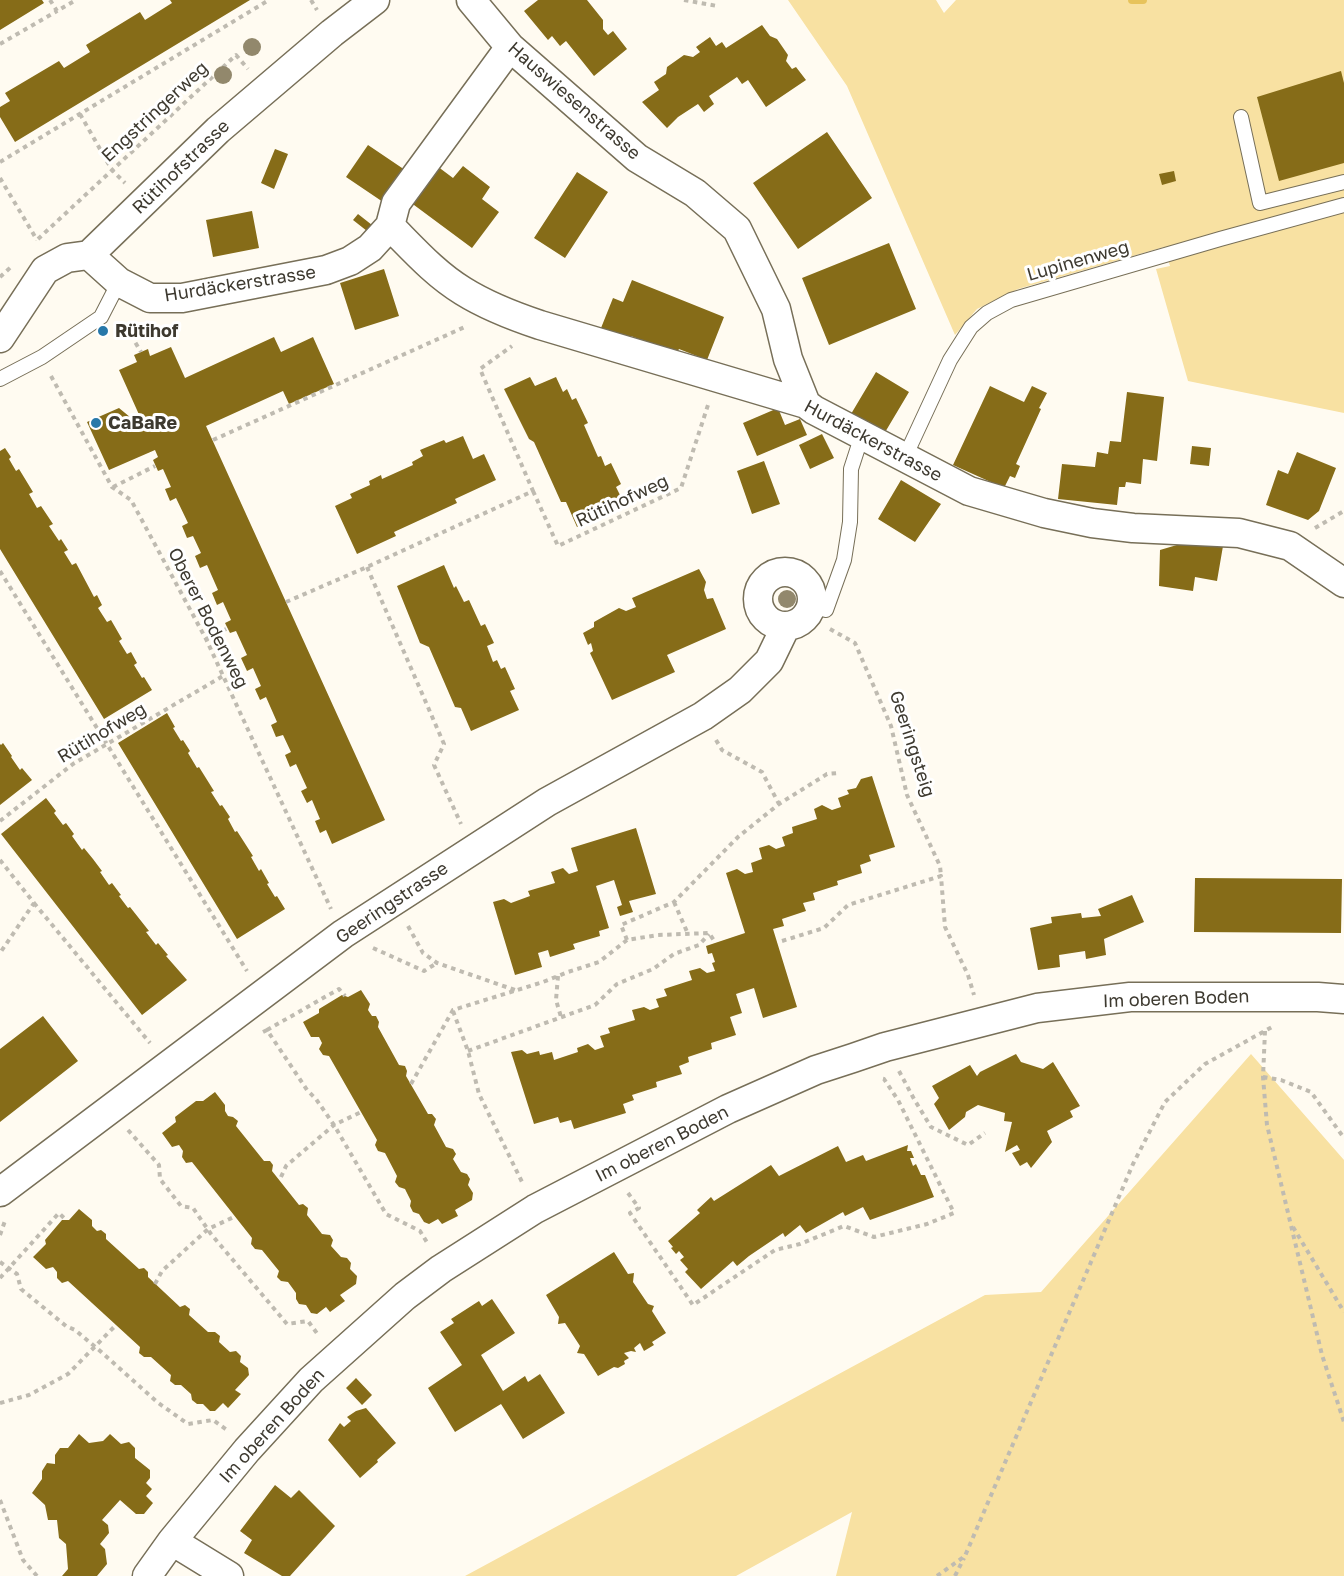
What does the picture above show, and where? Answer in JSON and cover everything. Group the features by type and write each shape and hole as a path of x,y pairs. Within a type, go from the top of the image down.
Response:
{"street":[{"name":"Rütihofstrasse","path":"89,255 218,130 332,33 375,0"},
{"name":"Hauswiesenstrasse","path":"471,0 510,47 637,158 695,193 737,229 776,309 788,359 806,404"},
{"name":"Hurdäckerstrasse","path":"89,255 119,282 150,298 182,298 326,270 350,261 370,248 390,226 396,203 510,47"},
{"name":"Hurdäckerstrasse","path":"390,226 430,266 462,290 499,311 806,404 814,411 969,491 1044,513 1092,523 1133,528 1239,533 1290,546 1344,583"},
{"path":"0,338 45,270 67,258 89,255"},
{"path":"786,626 774,624 765,618 759,609 758,598 761,587 768,578 778,573 789,573 800,577 819,608"},
{"name":"Geeringstrasse","path":"0,1192 343,934 547,802 703,716 740,690 769,661 786,626 794,625 819,608"},
{"name":"Im oberen Boden","path":"147,1576 172,1541 247,1450 312,1380 405,1296 441,1269 535,1209 728,1109 816,1070 885,1047 1037,1008 1130,997 1331,998"},
{"path":"172,1541 229,1576"}],"lane":[{"path":"1241,117 1260,203 1344,182"},
{"name":"Lupinenweg","path":"904,457 950,360 971,327 987,313 1011,300 1344,205"},
{"path":"0,380 42,357 101,317 119,282"},
{"path":"819,608 844,560 850,522 851,469 862,435"}],"path":[{"path":"50,0 57,11"},
{"path":"0,44 76,0"},
{"path":"0,162 269,0"},
{"path":"684,0 717,6"},
{"path":"318,12 326,6"},
{"name":"Engstringerweg","path":"30,248 236,55 248,69 256,62"},
{"path":"80,114 112,170 144,202"},
{"path":"0,178 37,240"},
{"path":"0,277 15,262"},
{"path":"213,440 499,311"},
{"path":"101,317 126,327 141,352"},
{"name":"Rütihofweg","path":"540,325 480,369 558,546 681,488 717,378"},
{"name":"Oberer Bodenweg","path":"48,368 112,487 131,500 206,639 324,894"},
{"path":"112,487 155,466"},
{"path":"286,602 533,491"},
{"path":"367,567 444,744 434,765 448,795"},
{"path":"0,571 237,955"},
{"path":"206,639 228,628"},
{"name":"Geeringsteig","path":"836,633 855,643 891,726 907,795 940,866 945,927 968,975 975,996"},
{"name":"Rütihofweg","path":"0,821 73,764 223,676"},
{"path":"703,716 722,750 762,772 779,804"},
{"path":"627,940 621,925 674,902 738,837 779,804 827,774 839,773"},
{"path":"0,860 151,1045"},
{"path":"782,941 824,928 848,905 941,876"},
{"path":"674,902 688,934"},
{"path":"0,953 34,903"},
{"path":"407,924 423,953 437,963 516,990"},
{"path":"411,1084 453,1010 598,962 627,940 658,935 709,933"},
{"path":"709,933 715,942"},
{"path":"468,1051 595,1005 617,984 653,969 675,954 699,945 709,933"},
{"path":"343,934 424,970 437,963"},
{"path":"558,976 556,1000 561,1017"},
{"path":"345,996 339,989 265,1031 334,1125 386,1214 420,1231 429,1247"},
{"path":"453,1010 468,1051 479,1094 524,1185"},
{"path":"956,1576 1133,1164 1165,1102 1206,1064 1280,1022"},
{"path":"1265,1031 1263,1077 1267,1125 1322,1355 1344,1422"},
{"path":"896,1064 932,1127 968,1145 985,1133"},
{"path":"628,1193 639,1208 630,1213 693,1305 775,1250 800,1244 844,1226 874,1237 927,1224 954,1214 898,1100 884,1079 875,1077"},
{"path":"1263,1077 1281,1080 1311,1092 1344,1138"},
{"path":"110,1109 159,1165 160,1179 181,1206 193,1208 287,1324 308,1321 318,1334"},
{"path":"281,1177 286,1166 334,1125 361,1112"},
{"path":"0,1278 59,1213 66,1220"},
{"path":"155,1284 162,1271 208,1229 234,1217"},
{"path":"1291,1224 1344,1312"},
{"path":"0,1262 17,1274 21,1289 66,1326 75,1330 157,1402 188,1424 213,1420 227,1430"},
{"path":"0,1403 29,1395 68,1374 116,1325"},
{"path":"1,1503 23,1560 37,1576"},
{"path":"937,1576 965,1556"}],"shaded area":[{"path":"788,0 936,0 944,13 956,0 1344,0 1344,413 1188,381 1156,269 1170,266 1164,247 1018,289 977,309 955,335 847,86"},
{"path":"1251,1054 1344,1160 1344,1576 836,1576 852,1512 736,1576 465,1576 985,1295 1041,1292"}],"building":[{"path":"0,0 42,0 44,3 0,30"},
{"path":"170,0 250,0 15,142 0,117 0,107 10,101 5,93 59,61 64,68 90,52 86,45 140,12 145,20 172,3"},
{"path":"538,0 587,0 603,20 603,29 608,35 613,31 627,49 594,76 566,41 560,46 552,36 548,40 524,11"},
{"path":"762,25 770,36 777,39 788,55 786,61 792,69 796,67 806,80 766,107 748,80 742,84 737,77 709,96 714,104 704,112 698,104 678,117 667,128 642,102 659,90 654,82 666,74 667,67 684,55 693,57 700,52 696,47 710,37 716,46 722,42 726,48"},
{"path":"1341,71 1344,83 1344,163 1279,181 1257,97"},
{"path":"827,132 872,198 798,249 753,183"},
{"path":"368,145 405,170 383,202 346,177"},
{"path":"275,149 288,154 274,189 261,183"},
{"path":"437,166 453,178 463,166 490,187 482,199 499,212 472,248 410,202"},
{"path":"1174,171 1176,181 1162,185 1159,174"},
{"path":"577,172 608,192 565,258 534,238"},
{"path":"252,211 259,248 213,257 206,220"},
{"path":"358,214 372,225 367,231 353,220"},
{"path":"889,243 916,309 829,345 802,278"},
{"path":"384,269 399,316 355,330 340,283"},
{"path":"632,280 724,317 707,360 679,349 676,354 631,336 630,340 601,328 613,298 623,302"},
{"path":"274,337 281,352 313,337 334,384 289,404 283,391 206,426 385,820 332,844 326,830 320,833 315,821 320,819 312,800 307,803 301,791 307,788 296,764 290,767 285,755 291,752 283,735 276,737 271,725 277,722 266,697 260,700 255,689 261,686 253,668 247,671 241,658 247,655 236,631 230,633 225,623 231,620 223,602 217,605 212,593 218,590 207,565 200,568 195,556 201,553 193,536 187,538 182,526 188,523 176,498 170,501 165,489 171,487 163,469 158,471 153,460 158,457 155,450 109,470 87,422 119,408 136,422 141,419 119,370 137,362 134,355 148,349 150,356 171,347 185,378"},
{"path":"876,372 909,392 884,434 851,414"},
{"path":"530,377 535,386 556,377 563,392 567,389 572,400 576,398 588,423 584,425 598,457 601,456 605,466 611,463 621,484 616,487 625,505 577,527 566,502 561,502 534,442 529,439 504,389"},
{"path":"990,386 1024,402 1032,386 1047,393 1016,464 1020,466 1015,478 1010,476 1004,488 953,465"},
{"path":"1127,392 1164,397 1157,461 1143,459 1141,484 1126,482 1125,487 1119,487 1117,505 1058,499 1062,464 1095,467 1097,452 1108,454 1110,441 1121,442"},
{"path":"778,408 785,425 800,419 807,435 757,456 743,423"},
{"path":"822,434 834,458 810,469 799,445"},
{"path":"463,436 473,459 484,454 496,480 455,499 457,503 394,532 396,536 357,554 335,506 352,498 350,494 370,485 369,481 381,475 382,479 413,465 412,462 423,456 420,450 444,440 446,443"},
{"path":"1192,446 1211,448 1209,466 1190,464"},
{"path":"5,448 16,471 19,469 33,492 29,494 37,508 41,506 53,524 49,526 68,550 64,552 72,565 76,563 94,597 97,595 102,605 98,608 107,622 111,620 122,639 119,641 127,654 131,652 137,663 134,665 152,690 104,719 0,549 0,451"},
{"path":"1297,452 1336,468 1319,511 1308,520 1266,505 1278,470 1288,474"},
{"path":"764,461 780,504 752,514 737,471"},
{"path":"901,480 941,504 915,542 878,519"},
{"path":"1187,542 1223,546 1217,581 1195,577 1193,591 1159,586 1160,550"},
{"path":"444,565 454,588 456,586 464,602 469,600 481,626 485,624 494,643 487,646 493,662 497,660 501,669 505,667 515,689 510,691 519,710 471,731 461,708 455,707 429,647 420,643 397,586"},
{"path":"699,569 706,582 704,590 707,599 713,598 726,629 667,655 675,672 612,700 590,653 593,651 591,643 588,645 583,633 594,627 594,622 619,608 626,611 636,607 632,598"},
{"path":"167,713 175,727 173,728 190,751 188,753 197,768 199,767 214,791 211,792 230,817 228,819 235,832 237,831 253,856 251,857 259,871 261,869 275,897 277,896 285,909 237,939 118,743"},
{"path":"3,743 20,770 22,768 32,780 0,805 0,744"},
{"path":"872,776 895,847 869,855 871,861 860,865 862,873 837,881 838,885 813,893 815,900 803,903 806,911 782,919 784,926 773,929 797,1007 763,1018 754,988 736,994 742,1013 730,1017 736,1035 711,1043 712,1049 688,1057 689,1062 679,1066 682,1074 656,1082 657,1087 632,1095 634,1100 623,1104 626,1113 574,1129 571,1120 560,1123 558,1117 534,1124 511,1052 522,1050 527,1054 539,1051 540,1055 552,1052 554,1060 578,1052 577,1048 588,1044 595,1050 604,1047 600,1036 610,1033 608,1028 635,1020 632,1010 644,1007 650,1010 659,1007 656,999 667,996 664,989 692,980 689,971 700,968 707,973 715,971 712,953 708,954 706,946 745,933 726,873 737,869 745,874 753,872 751,863 762,859 759,848 769,845 776,849 785,846 782,837 793,833 792,827 817,819 814,809 822,805 832,810 841,807 838,798 849,794 847,790 856,788 861,779"},
{"path":"46,798 63,825 66,823 74,834 72,836 82,850 84,848 102,871 100,872 109,885 112,883 128,908 130,907 149,931 146,932 156,945 158,943 187,980 142,1015 1,834"},
{"path":"636,828 656,894 629,901 633,912 620,916 617,907 622,905 614,880 596,886 609,928 599,931 600,936 573,944 575,949 550,957 548,950 538,953 542,967 515,975 493,902 504,899 511,903 530,896 528,891 555,883 551,872 563,868 569,874 578,871 571,848"},
{"path":"1195,878 1342,879 1341,933 1194,932"},
{"path":"1132,895 1144,922 1104,939 1106,955 1086,959 1085,951 1059,955 1060,967 1038,970 1030,928 1052,923 1051,917 1081,913 1082,918 1101,916 1098,909"},
{"path":"361,990 370,1004 368,1010 372,1016 376,1016 379,1022 378,1027 399,1065 405,1066 406,1076 428,1114 432,1114 436,1119 434,1125 446,1147 453,1149 456,1154 453,1159 461,1172 467,1174 470,1179 468,1185 473,1193 472,1200 455,1210 458,1216 442,1224 438,1219 429,1224 424,1222 419,1214 413,1212 405,1189 399,1187 395,1182 397,1176 385,1153 378,1151 375,1145 377,1140 329,1056 323,1055 319,1049 322,1043 319,1037 311,1037 303,1022 342,995 348,997"},
{"path":"43,1016 78,1061 0,1122 0,1049"},
{"path":"1016,1054 1021,1062 1043,1069 1053,1062 1080,1106 1070,1111 1073,1117 1047,1131 1052,1142 1031,1168 1027,1162 1020,1166 1012,1153 1020,1150 1017,1145 1005,1152 1012,1122 1004,1121 1005,1113 978,1105 966,1112 965,1117 949,1130 934,1104 939,1098 932,1086 970,1065 977,1076 980,1072"},
{"path":"215,1092 225,1105 228,1116 238,1121 236,1126 264,1161 270,1161 273,1165 272,1171 299,1205 303,1204 308,1208 307,1215 322,1234 330,1235 333,1240 331,1246 341,1257 347,1258 351,1263 350,1269 357,1276 356,1284 340,1295 345,1301 330,1312 326,1307 317,1314 311,1313 306,1305 299,1304 296,1293 288,1282 281,1281 277,1277 279,1271 262,1250 255,1249 251,1244 252,1238 192,1162 186,1163 179,1145 172,1147 162,1133 176,1122 175,1117 196,1101 203,1101"},
{"path":"908,1145 907,1151 911,1151 914,1158 910,1158 913,1166 916,1164 921,1175 925,1175 934,1197 870,1220 863,1207 845,1216 843,1212 806,1233 800,1225 785,1237 783,1233 737,1266 733,1261 701,1289 685,1272 688,1269 680,1260 684,1257 679,1251 676,1254 668,1241 700,1213 697,1210 711,1197 714,1201 771,1165 779,1176 838,1146 846,1162 863,1155 866,1161"},
{"path":"79,1209 92,1220 92,1226 97,1231 101,1230 106,1234 106,1239 139,1269 144,1268 148,1272 148,1277 180,1307 185,1305 190,1309 189,1315 208,1332 215,1332 220,1336 219,1342 230,1352 236,1351 241,1356 240,1362 248,1368 249,1375 235,1390 241,1394 228,1408 223,1403 215,1411 210,1411 203,1404 197,1404 192,1400 191,1394 181,1385 175,1385 170,1381 171,1375 151,1357 144,1357 139,1353 140,1347 68,1281 62,1283 57,1278 57,1272 53,1267 46,1269 33,1257 46,1244 45,1240 62,1220 69,1220"},
{"path":"614,1252 628,1274 634,1273 633,1282 648,1304 654,1306 652,1311 666,1333 652,1342 654,1345 644,1351 640,1343 634,1348 636,1352 624,1353 629,1358 624,1361 625,1364 598,1376 584,1354 577,1353 580,1346 565,1323 558,1324 559,1317 546,1295"},
{"path":"492,1299 515,1333 481,1355 503,1391 525,1376 528,1382 540,1374 565,1413 523,1439 501,1404 455,1432 428,1388 462,1365 440,1332 454,1323 451,1319 479,1301 482,1306"},
{"path":"356,1378 372,1395 362,1405 346,1388"},
{"path":"366,1408 396,1443 360,1478 328,1440 340,1423 344,1427 351,1421 347,1417"},
{"path":"79,1434 89,1443 103,1441 110,1434 121,1444 129,1442 135,1448 135,1458 150,1470 150,1478 146,1483 152,1489 146,1496 153,1503 144,1514 136,1514 120,1500 102,1520 108,1525 109,1533 100,1544 105,1549 107,1564 97,1576 62,1576 68,1569 66,1544 59,1538 57,1520 48,1520 45,1505 32,1493 42,1479 42,1471 47,1463 55,1464 55,1455 60,1448 68,1448"},
{"path":"275,1485 291,1498 299,1490 335,1526 290,1576 282,1576 244,1553 252,1540 240,1531"}],"waterway":[{"path":"1132,0 1143,0"}],"place":[{"name":"Rütihof","path":"103,331"},
{"name":"CaBaRe","path":"96,423"}]}
